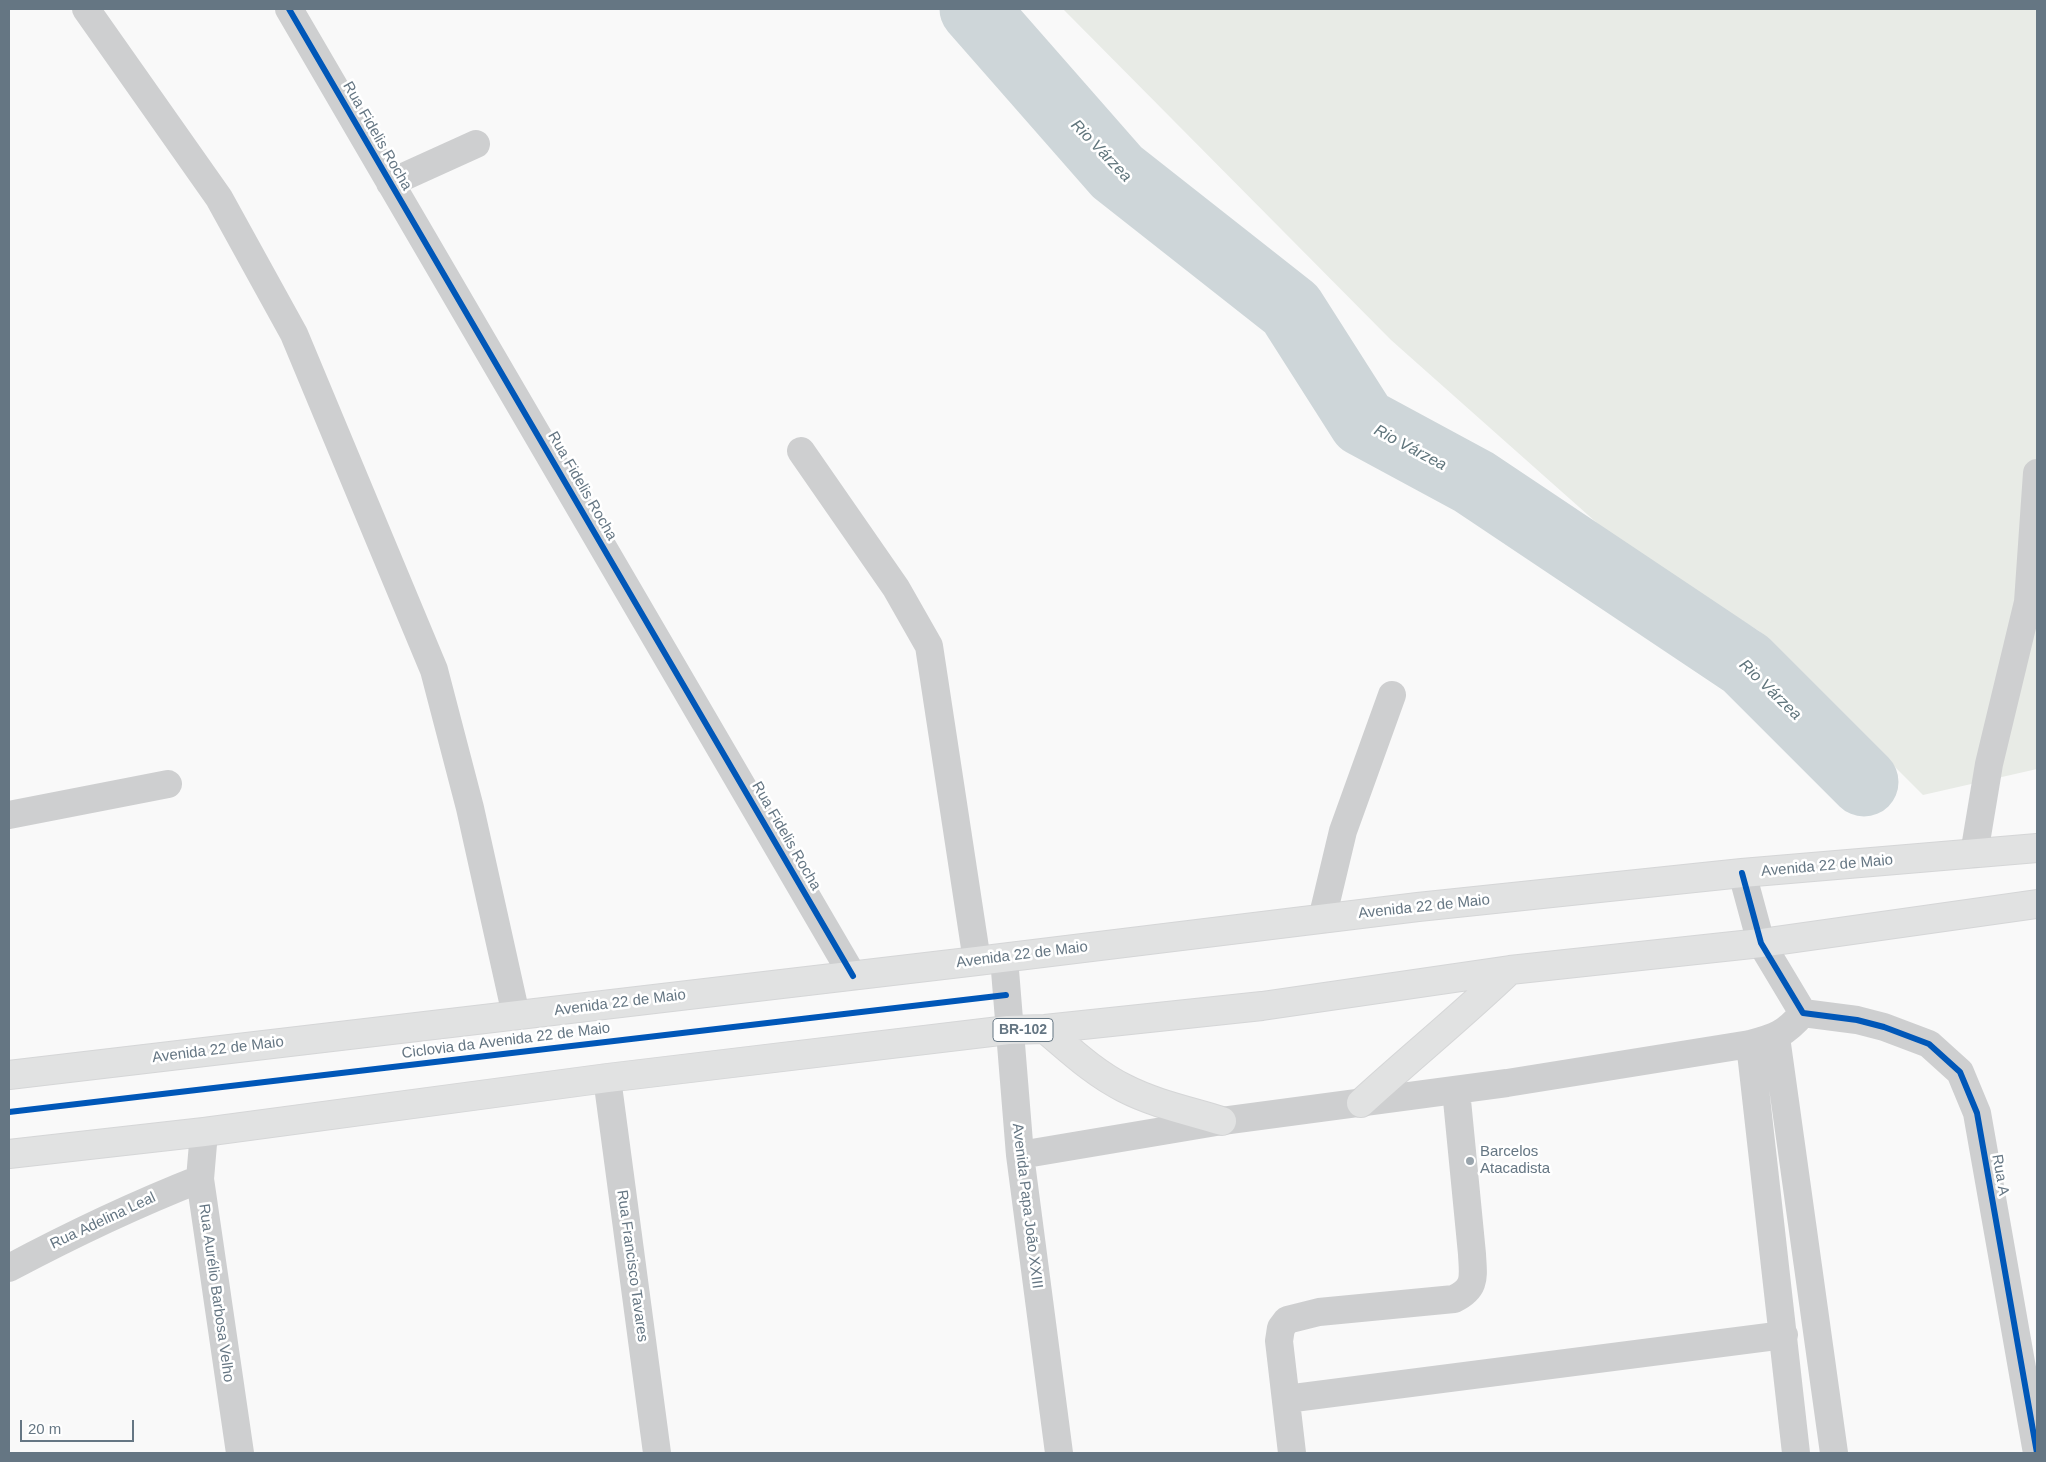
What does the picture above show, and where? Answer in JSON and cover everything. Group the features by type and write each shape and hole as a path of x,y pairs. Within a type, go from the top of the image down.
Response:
{"main road":[{"name":"Avenida 22 de Maio","path":"9,1075 853,976 1418,907 1742,873 2037,848"},
{"name":"BR-102","path":"9,1154 204,1132 607,1078 1008,1030 1262,1006 1510,970 1761,943 2036,905"},
{"path":"1360,1103 1465,1012 1510,970"},
{"path":"1045,1028 1092,1069 1125,1088 1155,1100 1222,1121"}],"street":[{"path":"86,9 219,198 294,334 434,670 470,808 516,1015"},
{"name":"Rua Fidelis Rocha","path":"289,9 853,976"},
{"path":"390,183 476,144"},
{"name":"Avenida Papa João XXIII","path":"801,451 896,588 929,646 964,863 1008,1030 1020,1155 1059,1453"},
{"path":"1974,854 1990,764 2028,602 2037,473"},
{"path":"1322,919 1343,831 1392,695"},
{"path":"9,815 168,784"},
{"path":"1020,1155 1222,1121 1516,1082 1750,1044 1776,1037 1793,1025 1803,1013 1780,978 1761,943 1742,873"},
{"name":"Rua A","path":"1803,1013 1848,1018 1884,1027 1929,1044 1960,1072 1977,1113 2037,1453"},
{"path":"1776,1037 1834,1453"},
{"path":"1750,1044 1796,1453"},
{"name":"Rua Francisco Tavares","path":"607,1078 657,1453"},
{"path":"1292,1453 1279,1341 1281,1328 1287,1320 1319,1312 1454,1298 1466,1293 1471,1283 1473,1271 1456,1090"},
{"name":"Rua Aurélio Barbosa Velho","path":"204,1132 200,1179 240,1453"},
{"name":"Rua Adelina Leal","path":"9,1268 79,1230 200,1179"},
{"path":"1286,1400 1784,1335"}],"shaded area":[{"path":"1063,9 2037,9 2037,769 1923,795 1759,631 1624,547 1391,340"}],"waterway":[{"name":"Rio Várzea","path":"974,9 1117,172 1291,309 1363,422 1474,482 1746,664 1864,782"}],"cycle path":[{"path":"289,9 853,976"},
{"path":"1742,873 1761,943 1803,1013 1857,1020 1884,1027 1929,1044 1960,1072 1977,1113 2037,1453"},
{"name":"Ciclovia da Avenida 22 de Maio","path":"9,1112 1006,995"}],"place":[{"name":"Barcelos Atacadista","path":"1470,1161"}]}
